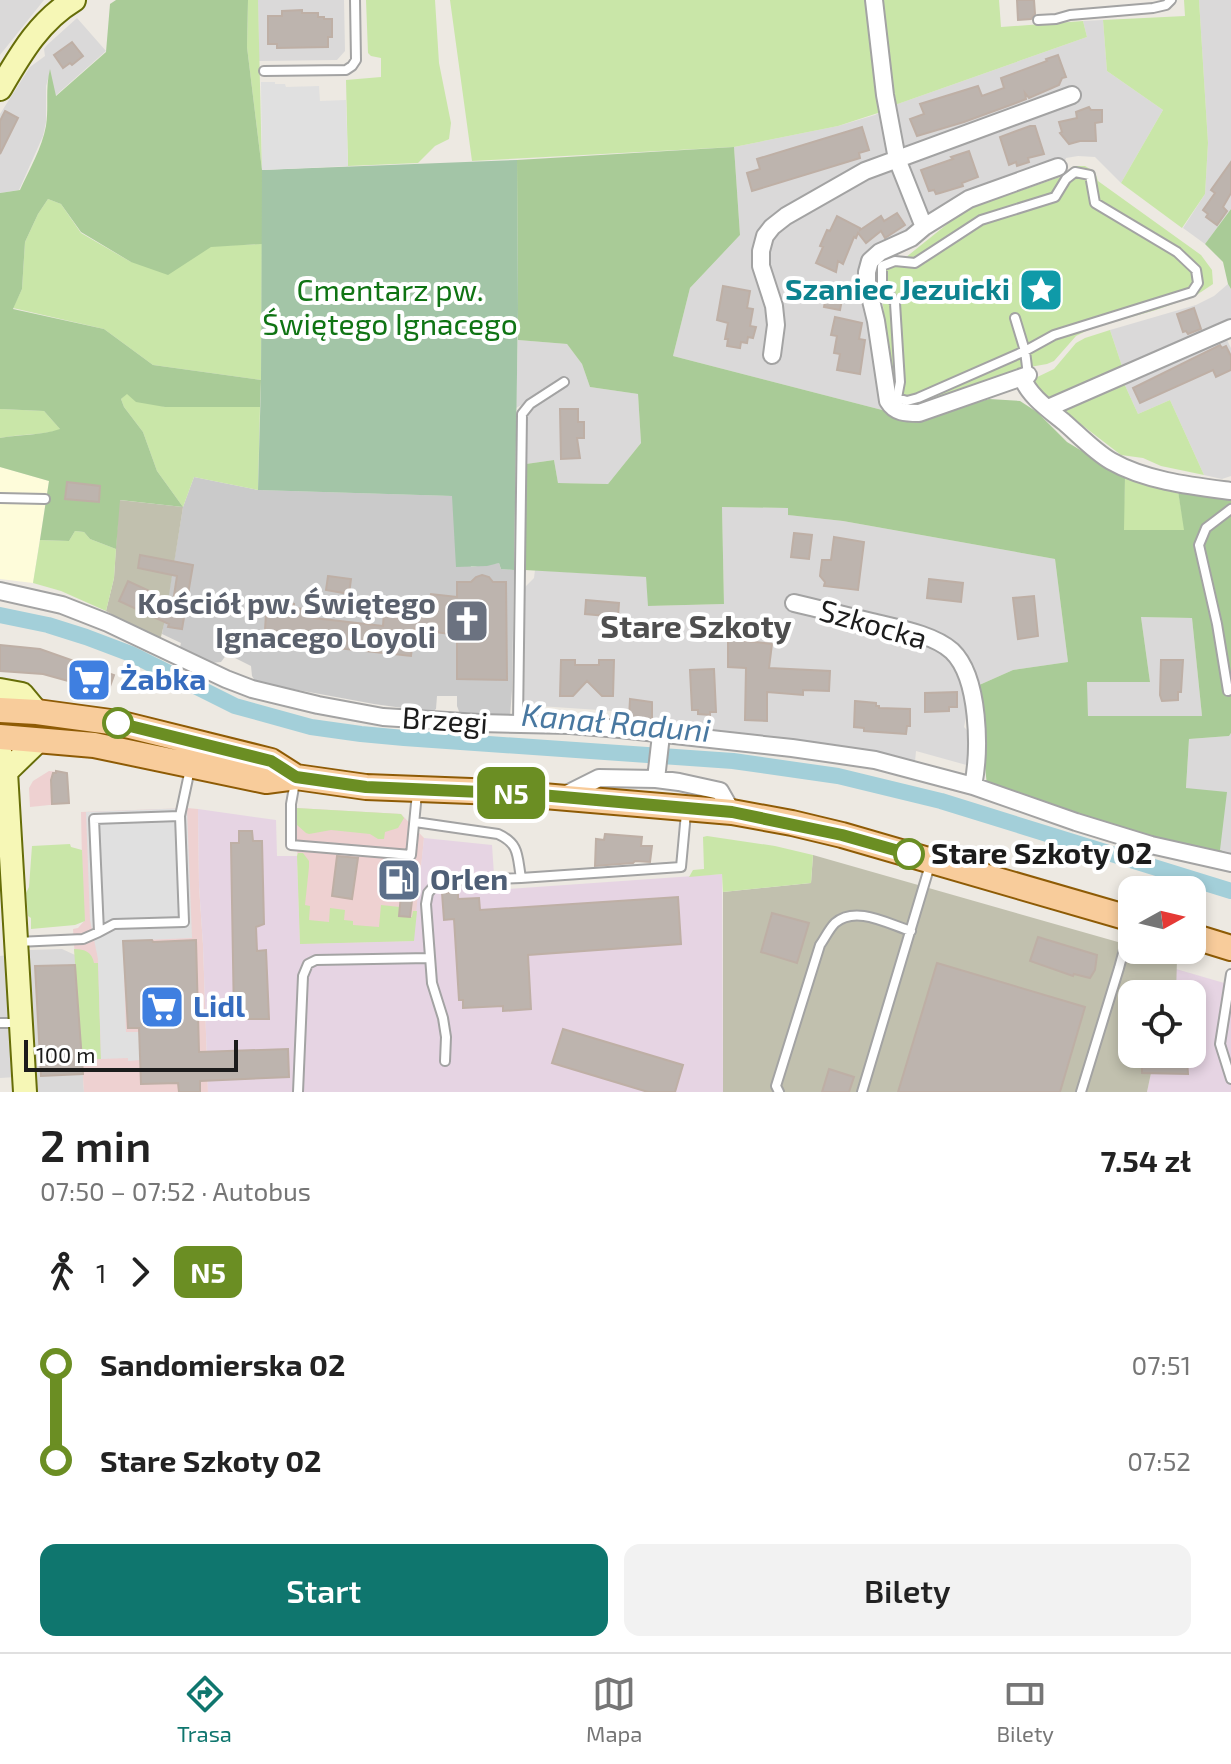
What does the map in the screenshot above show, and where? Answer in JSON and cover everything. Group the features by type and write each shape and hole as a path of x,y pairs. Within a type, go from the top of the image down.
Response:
{"main road":[{"path":"0,710 118,723 271,761 296,777"},
{"path":"0,737 102,747 266,781 296,777 366,787 561,797 732,812 842,835 1118,915"},
{"path":"1206,940 1231,948"}],"street":[{"path":"0,89 33,35 48,19 74,0"},
{"path":"874,0 885,95 897,159 924,227"},
{"path":"772,355 776,325 774,306 761,266 761,251 765,236 772,227 865,171 1072,95"},
{"path":"1058,167 969,199 870,261 867,284 888,401 892,408 902,412 919,413 1025,376 1026,387 1110,461 1143,474 1231,491"},
{"path":"1048,408 1231,328"},
{"name":"Brzegi","path":"0,591 62,605 108,623 226,679 252,689 318,705 383,717 570,725 661,738 792,748 875,760 973,786 1091,827 1231,863"},
{"name":"Szkocka","path":"794,603 916,633 942,644 952,652 962,665 972,691 977,752 973,786"},
{"path":"0,690 22,694 37,712"},
{"path":"657,772 661,738"},
{"path":"25,1092 10,1023 16,942 2,763 39,740"},
{"path":"561,797 599,778 657,772 679,782 720,791 732,812"}],"lane":[{"path":"264,71 346,70 352,66 356,60 355,0"},
{"path":"1083,0 1084,13"},
{"path":"1038,20 1153,8 1166,5 1171,0"},
{"path":"1075,172 1090,175 1095,203 1177,252 1196,270 1198,283 1192,292 1054,335 1025,351 918,398 907,401 897,398 900,382 895,303 882,284 882,266 895,261 915,263 981,220 1055,197 1066,179 1075,172"},
{"path":"1015,318 1025,351 1025,376"},
{"path":"518,724 522,414 530,404 564,382"},
{"path":"0,498 45,499"},
{"path":"1228,691 1199,545 1206,528 1231,509"},
{"path":"16,942 83,939 114,924 184,922 180,816 191,764"},
{"path":"296,777 291,804 291,848 411,855 417,789"},
{"path":"445,1061 446,1037 432,983 426,904 428,893 435,885 443,881 681,867 687,808"},
{"path":"99,932 94,819 180,816"},
{"path":"415,822 498,834 510,840 516,848 521,878"},
{"path":"862,1092 932,861"},
{"path":"779,1092 776,1086 820,945 832,926 843,917 861,915 911,931"},
{"path":"298,1092 303,976 308,964 316,960 430,958"},
{"path":"1081,1092 1120,964"},
{"path":"1231,974 1220,1044 1231,1079"}],"shaded area":[{"path":"0,0 44,0 0,55"},
{"path":"258,0 344,0 345,51 337,60 259,61"},
{"path":"1199,0 1231,0 1231,209 1205,244 1183,228 1205,194 1208,143"},
{"path":"77,18 106,51 55,96 50,72 46,86 43,136 19,190 0,193 0,114 30,67 45,56 47,45"},
{"path":"1103,20 1107,71 1163,110 1121,183 1095,157 1066,158 1060,175 966,206 903,252 886,256 876,266 874,273 886,411 673,356 690,288 740,235 734,147 838,126 875,115 892,106 1087,37 1083,21"},
{"path":"261,82 285,84 286,87 319,86 320,101 346,100 348,166 262,170"},
{"path":"1228,284 1231,289 1231,322 1124,372 1110,330 1196,305"},
{"path":"1224,334 1231,348 1231,476 1222,479 1204,475 1170,400 1138,414 1123,381"},
{"path":"518,340 567,344 582,364 590,387 638,394 641,443 608,484 558,483 554,460 526,464 525,403 516,408"},
{"path":"0,467 49,481 33,583 0,579"},
{"path":"194,477 258,490 453,496 471,567 499,563 501,569 514,570 510,717 460,714 457,696 437,696 436,709 432,712 260,683 252,676 251,666 227,654 221,662 211,663 162,634 183,507"},
{"path":"119,500 183,507 160,641 106,611 114,578"},
{"path":"722,507 788,508 789,515 843,521 1055,559 1068,662 1013,670 977,686 977,679 960,680 967,713 964,727 969,732 970,766 916,751 915,762 613,723 614,711 524,705 525,587 534,578 535,570 646,577 649,606 724,604"},
{"path":"1141,617 1192,618 1202,716 1088,716 1086,682 1150,682"},
{"path":"1231,733 1231,858 1220,851 1186,789 1189,739 1229,736"},
{"path":"49,771 67,773 69,803 30,807 29,788 33,781"},
{"path":"187,808 192,938 123,941 126,1032 139,1032 140,1060 101,1059 98,959 90,920 86,812"},
{"path":"296,808 401,814 424,838 414,941 300,944"},
{"path":"198,809 208,1092 84,1092 73,929 85,920 81,812"},
{"path":"198,809 276,820 277,856 297,856 300,944 413,941 424,838 492,845 495,890 722,874 723,1092 208,1092"},
{"path":"813,855 1118,942 1118,964 1177,964 1176,980 1118,980 1118,1068 1175,1068 1175,1073 1151,1073 1147,1092 723,1092 723,892 811,883"},
{"path":"62,949 75,955 84,1092 36,1092 29,950"},
{"path":"8,955 16,1077 0,1078 0,956"},
{"path":"1176,969 1231,985 1231,1092 1147,1092 1151,1073 1174,1073 1174,1068 1206,1068 1206,980 1176,980"}],"green space":[{"path":"116,0 248,0 247,47 262,170 262,244 211,247 168,275 131,262 81,232 61,204 48,199 38,214 25,242 22,289 13,309 104,329 153,365 261,380 260,407 165,407 136,402 127,394 121,399 143,432 157,471 183,507 120,500 116,549 90,539 84,532 75,531 69,541 40,540 49,481 0,467 0,438 60,429 44,411 0,409 0,193 20,190 38,151 46,126 50,69 56,96 106,52 110,4"},
{"path":"248,0 258,0 262,170 247,47"},
{"path":"366,0 435,0 439,63 451,123 449,139 435,146 418,163 348,166 346,80 381,77 381,58 368,53"},
{"path":"450,0 867,0 881,112 838,126 734,147 472,161"},
{"path":"879,0 999,0 1001,27 1083,21 1087,37 892,106"},
{"path":"1184,0 1199,0 1208,143 1205,194 1182,228 1121,183 1163,110 1107,71 1103,20 1185,16"},
{"path":"734,147 740,235 690,288 673,356 886,411 901,420 922,418 989,399 1020,401 1037,412 1067,442 1125,477 1124,530 1184,530 1178,491 1231,498 1231,733 1229,736 1189,739 1186,788 1227,792 1220,850 1228,853 1228,857 987,786 977,686 1013,670 1068,662 1055,559 843,521 788,515 788,508 722,507 724,604 648,606 646,577 525,570 526,464 554,460 558,483 608,484 641,443 638,394 590,387 582,364 567,344 518,340 517,160","holes":["1141,617 1192,618 1202,716 1088,716 1087,682 1150,682"]},
{"name":"Cmentarz pw. Świętego Ignacego","path":"517,160 514,570 501,569 499,563 456,567 452,496 258,490 262,170"},
{"name":"Szaniec Jezuicki","path":"1074,166 1085,166 1095,172 1098,181 1201,255 1212,270 1213,284 1195,296 1092,328 1076,336 1054,361 1047,364 1018,369 918,408 901,407 890,370 876,269 884,261 905,258 973,207 1060,177"},
{"path":"48,199 61,204 81,233 131,262 211,246 262,244 261,380 153,365 104,329 13,308 22,289 25,242"},
{"path":"1231,209 1231,289 1223,262 1205,244"},
{"path":"1110,330 1124,372 1051,402 1029,381 1054,369 1076,343"},
{"path":"1123,381 1138,414 1170,400 1204,475 1121,455 1065,412 1070,404"},
{"path":"127,393 165,407 260,407 258,490 194,477 183,507 157,471 143,432 124,407 121,399"},
{"path":"0,409 44,411 61,430 0,438"},
{"path":"1125,477 1178,491 1185,531 1123,530"},
{"path":"75,531 84,532 90,539 116,549 114,578 106,611 61,591 33,583 40,540 69,541"},
{"path":"296,808 401,814 404,818 398,828 385,832 384,839 370,834 331,830 309,834 297,825"},
{"path":"703,837 813,855 811,883 723,892 722,874 689,877 693,870 704,869"},
{"path":"70,844 82,850 85,921 75,925 31,929 26,893 32,846"},
{"path":"298,853 303,853 309,861 305,905 310,906 309,920 329,922 330,908 345,910 344,920 353,921 353,925 379,927 381,905 400,907 399,916 412,917 413,911 417,911 414,941 300,944"},
{"path":"74,949 87,952 94,963 98,963 101,1059 82,1059"}],"building":[{"path":"1017,0 1034,0 1035,14 1031,19 1018,20"},
{"path":"302,10 302,13 318,13 318,17 332,19 332,37 328,37 328,47 277,48 277,44 268,44 268,16 282,16 282,11"},
{"path":"72,42 83,56 63,68 54,55"},
{"path":"1058,55 1066,77 1059,85 1029,98 1025,93 1026,99 1016,103 917,136 910,119 924,114 920,104 978,86 982,96 1004,88 1001,78"},
{"path":"1089,107 1091,110 1102,110 1102,122 1095,123 1096,141 1069,144 1060,133 1059,122 1077,118 1076,112"},
{"path":"5,111 18,118 0,154 0,121"},
{"path":"1035,126 1044,154 1028,158 1029,162 1017,166 1016,162 1009,165 1000,137"},
{"path":"862,127 869,150 859,153 860,158 752,191 747,173 760,169 757,159"},
{"path":"969,151 978,177 962,183 963,186 940,193 929,191 921,170"},
{"path":"1231,162 1231,193 1223,207 1227,211 1217,225 1206,217 1208,214 1203,210 1215,193 1211,190"},
{"path":"897,213 905,225 885,238 881,231 866,243 858,233 843,264 838,261 836,272 816,263 827,230 830,231 837,216 860,230 881,216 884,221"},
{"path":"723,286 750,291 747,308 753,309 750,326 756,327 753,338 748,337 747,343 741,342 740,348 727,346 728,323 717,320"},
{"path":"828,286 844,289 840,310 824,307"},
{"path":"1194,308 1201,329 1188,334 1183,332 1177,314"},
{"path":"835,317 862,323 859,339 865,340 860,374 837,370 840,354 834,353 837,336 831,335"},
{"path":"1220,345 1222,348 1226,346 1231,356 1231,370 1216,377 1213,370 1140,403 1133,388"},
{"path":"560,409 578,409 578,422 584,422 584,438 577,438 580,458 561,459"},
{"path":"67,482 100,486 99,502 65,499"},
{"path":"794,533 812,535 809,559 791,557"},
{"path":"834,537 864,542 858,590 824,586 825,582 820,576 822,560 831,560"},
{"path":"140,555 193,565 182,629 168,627 169,624 119,601 128,581 173,602 177,576 138,568"},
{"path":"482,575 493,582 506,582 507,680 457,679 457,635 414,629 411,656 290,643 290,646 269,644 270,630 265,630 266,614 272,615 273,602 314,610 314,618 383,626 385,599 429,604 431,594 457,597 457,582 471,582"},
{"path":"328,576 351,579 349,594 326,590"},
{"path":"929,579 963,583 961,602 927,598"},
{"path":"1034,596 1038,636 1018,639 1013,598"},
{"path":"586,600 619,603 618,617 585,614"},
{"path":"728,639 772,644 769,668 830,671 829,691 803,690 803,695 767,692 767,721 745,720 746,668 728,667"},
{"path":"0,645 40,649 114,675 108,692 43,674 0,671"},
{"path":"561,660 575,660 575,665 599,665 599,660 614,660 613,696 602,696 587,681 573,696 560,696"},
{"path":"1161,660 1183,660 1178,700 1162,701"},
{"path":"714,669 716,712 698,714 698,710 692,710 690,670"},
{"path":"957,692 957,707 949,707 949,711 925,712 925,693"},
{"path":"630,699 652,702 652,722 629,719"},
{"path":"855,701 876,703 879,708 910,709 910,726 907,726 906,734 864,731 864,728 854,727"},
{"path":"56,771 67,773 69,803 52,804 51,780"},
{"path":"239,831 252,831 253,841 262,841 264,924 256,927 257,951 266,950 269,1019 234,1019 231,843 239,843"},
{"path":"605,834 642,837 641,846 652,846 650,862 595,866 596,839 604,840"},
{"path":"337,856 358,858 352,899 332,896"},
{"name":"Orlen","path":"385,864 416,868 410,917 399,916 401,895 382,892"},
{"path":"458,892 458,899 479,898 480,910 678,897 681,944 528,955 531,1009 503,1011 503,1006 463,1008 463,1000 459,1000 454,919 444,920 442,893"},
{"path":"772,913 809,923 797,963 761,952"},
{"path":"1038,937 1097,955 1095,970 1090,978 1073,976 1030,961"},
{"name":"Lidl","path":"196,940 199,1052 288,1049 289,1077 200,1081 200,1092 179,1092 178,1083 141,1084 139,1028 128,1028 123,941"},
{"path":"937,963 1085,1007 1060,1092 898,1092"},
{"path":"75,965 83,1074 41,1076 35,966"},
{"path":"563,1029 683,1065 675,1092 648,1092 552,1063"},
{"path":"1142,1068 1188,1068 1188,1074 1142,1073"},
{"path":"829,1069 854,1077 849,1092 822,1092"}],"waterway":[{"name":"Kanał Raduni","path":"0,615 86,637 131,654 235,706 311,727 404,738 733,761 838,776 941,801 1231,891"}],"bus line":[{"name":"N5","path":"118,723 271,761 296,777 366,787 529,794 732,812 792,823 909,854"}],"place":[{"name":"Szaniec Jezuicki","path":"1041,290"},
{"name":"Kościół pw. Świętego Ignacego Loyoli","path":"467,621"},
{"name":"Żabka","path":"89,680"},
{"name":"Stare Szkoty 02","path":"909,854"},
{"name":"Orlen","path":"399,880"},
{"name":"Lidl","path":"162,1007"}],"district":[{"name":"Stare Szkoty","path":"696,627"}]}
